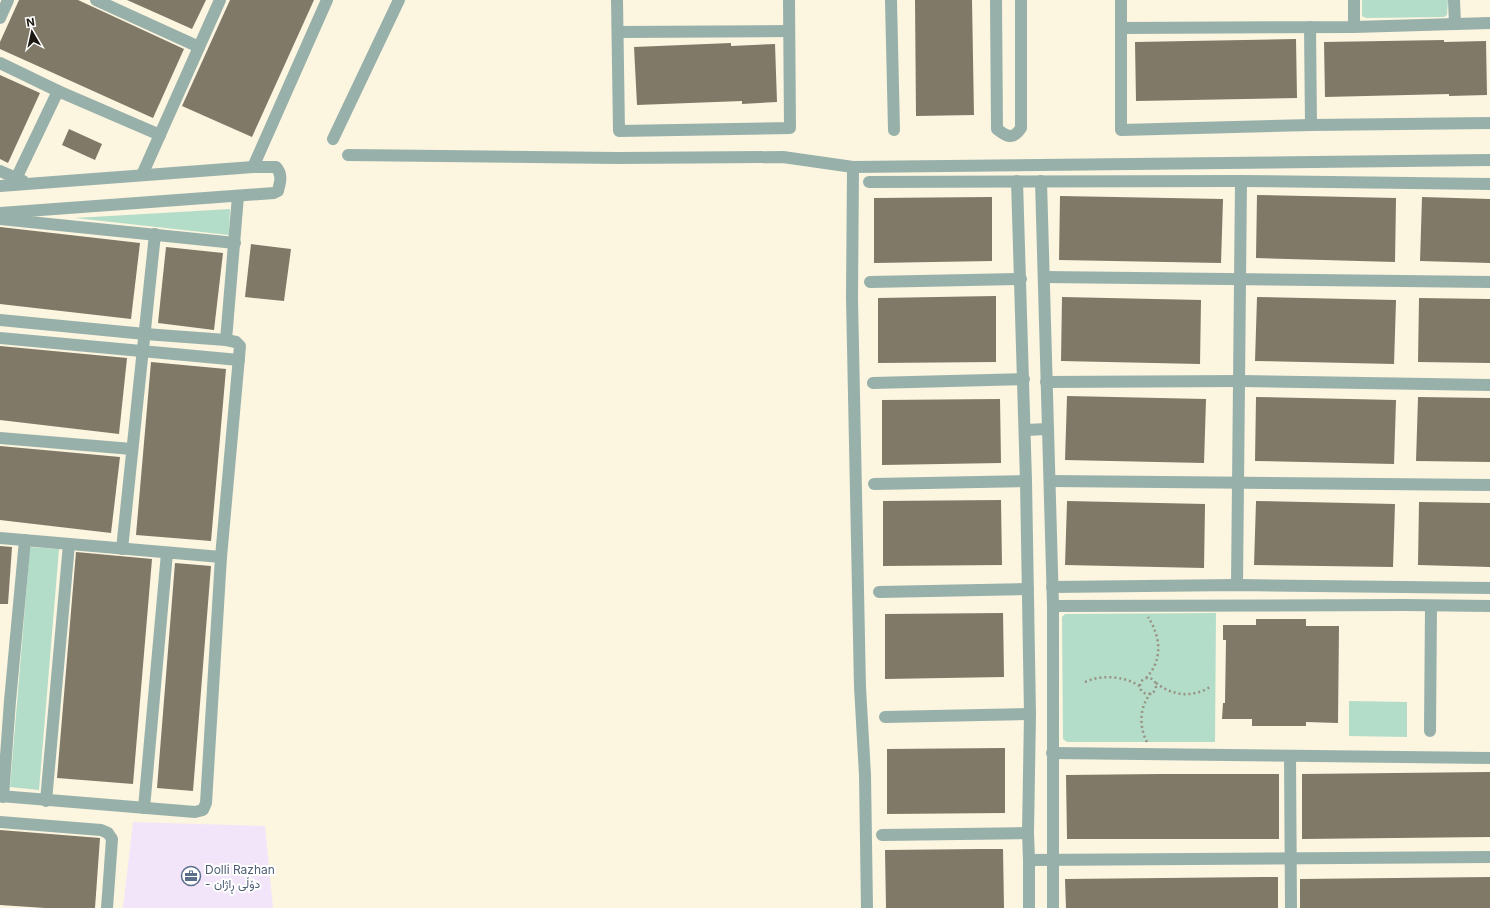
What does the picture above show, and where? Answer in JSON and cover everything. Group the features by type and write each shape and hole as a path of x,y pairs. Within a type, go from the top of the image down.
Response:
{"street":[{"path":"0,18 8,0"},
{"path":"96,0 199,47"},
{"path":"142,175 220,0"},
{"path":"253,167 327,0"},
{"path":"333,139 399,0"},
{"path":"618,0 619,131 790,128 789,0"},
{"path":"891,0 894,130"},
{"path":"996,0 997,129 1009,136 1017,134 1021,128 1021,0"},
{"path":"1121,0 1121,130 1311,125 1490,123"},
{"path":"1354,0 1354,27"},
{"path":"1454,0 1455,24"},
{"path":"1122,28 1354,27 1490,23"},
{"path":"1310,27 1311,125"},
{"path":"618,32 789,31"},
{"path":"0,63 58,91 160,135"},
{"path":"15,182 58,91"},
{"path":"348,155 618,158 783,157 853,167 1490,160"},
{"path":"0,186 15,182 30,183 253,167 276,167 281,176 278,191 274,193 0,213"},
{"path":"853,167 852,298 860,687 865,775 867,908"},
{"path":"0,171 15,182"},
{"path":"1041,181 1053,606 1053,908"},
{"path":"1237,585 1241,181"},
{"path":"869,182 1241,181 1490,184"},
{"path":"1017,182 1024,380 1028,589 1030,714 1028,833 1029,908"},
{"path":"226,340 238,196"},
{"path":"0,219 235,243"},
{"path":"122,549 155,234"},
{"path":"1044,277 1490,282"},
{"path":"870,282 1021,279"},
{"path":"0,320 226,340 238,343 240,346 221,557 206,803 203,810 195,812 46,801 1,796 5,701 25,540"},
{"path":"0,338 239,360"},
{"path":"873,383 1024,380"},
{"path":"1046,382 1240,381 1490,385"},
{"path":"1025,430 1048,429"},
{"path":"0,438 132,449"},
{"path":"874,484 1026,481"},
{"path":"1050,482 1490,484"},
{"path":"0,538 221,557"},
{"path":"46,801 69,544"},
{"path":"144,808 167,553"},
{"path":"1052,587 1237,585 1490,588"},
{"path":"1405,586 1405,605"},
{"path":"878,592 1028,589"},
{"path":"1053,606 1490,606"},
{"path":"1430,731 1431,606"},
{"path":"885,717 1030,714"},
{"path":"1052,753 1490,758"},
{"path":"1290,756 1291,908"},
{"path":"0,822 101,830 108,833 112,839 107,908"},
{"path":"882,835 1028,833"},
{"path":"1029,860 1490,857"}],"path":[{"path":"1136,606 1148,617 1153,625 1159,652 1150,674 1142,682 1141,687"},
{"path":"1085,682 1097,679 1113,678 1128,680 1141,687 1143,692 1151,693"},
{"path":"1146,678 1153,679 1156,683 1171,692 1184,694 1198,693 1210,687"},
{"path":"1147,742 1142,730 1141,718 1145,704 1151,693 1156,688 1156,683"}],"shaded area":[{"path":"133,822 265,826 273,908 123,908"}],"green space":[{"path":"1362,0 1448,0 1447,15 1444,17 1366,18 1362,16"},
{"path":"230,209 229,235 75,218"},
{"path":"30,547 59,549 39,790 10,787"},
{"path":"1216,613 1215,742 1067,742 1063,739 1062,617 1065,614"},
{"path":"1349,701 1407,702 1407,737 1349,736"}],"building":[{"path":"19,0 78,0 184,49 153,118 0,49 0,42"},
{"path":"127,0 206,0 192,29"},
{"path":"230,0 314,0 252,137 182,106"},
{"path":"915,0 972,0 974,115 916,116"},
{"path":"1296,39 1297,98 1136,101 1135,42"},
{"path":"1444,40 1444,42 1486,41 1487,95 1449,96 1449,94 1325,97 1324,42"},
{"path":"731,43 731,46 775,44 777,102 742,104 742,101 637,105 634,47"},
{"path":"0,75 40,93 8,163 0,159"},
{"path":"69,129 102,144 95,160 62,145"},
{"path":"1257,195 1396,198 1395,262 1256,258"},
{"path":"1060,196 1223,199 1221,263 1059,260"},
{"path":"992,197 992,261 874,263 874,198"},
{"path":"1422,197 1490,199 1490,263 1420,261"},
{"path":"0,227 140,243 131,319 0,304"},
{"path":"251,244 291,249 284,301 245,297"},
{"path":"166,247 223,253 214,330 158,323"},
{"path":"996,296 996,362 878,363 878,298"},
{"path":"1062,297 1201,300 1200,364 1061,361"},
{"path":"1257,297 1396,300 1394,364 1255,361"},
{"path":"1419,298 1490,299 1490,363 1418,362"},
{"path":"0,346 127,358 119,434 0,420"},
{"path":"151,362 226,369 211,541 136,535"},
{"path":"1067,396 1206,399 1204,463 1065,460"},
{"path":"1256,397 1396,400 1394,464 1255,461"},
{"path":"1418,397 1490,398 1490,462 1416,461"},
{"path":"1000,399 1001,463 882,465 882,400"},
{"path":"0,446 120,457 111,533 0,520"},
{"path":"1001,500 1002,565 883,566 883,501"},
{"path":"1067,501 1205,504 1204,568 1065,565"},
{"path":"1256,501 1395,504 1393,567 1254,565"},
{"path":"1419,502 1490,503 1490,567 1418,565"},
{"path":"0,546 12,547 8,604 0,604"},
{"path":"76,552 152,559 133,784 57,778"},
{"path":"175,563 211,566 193,791 157,788"},
{"path":"1003,613 1004,677 885,679 885,614"},
{"path":"1256,619 1306,619 1306,626 1339,626 1338,723 1306,722 1306,726 1252,726 1252,719 1222,719 1223,703 1225,703 1226,640 1223,640 1223,625 1256,625"},
{"path":"1005,748 1005,813 887,814 887,749"},
{"path":"1490,772 1490,837 1302,839 1302,774"},
{"path":"1279,774 1279,839 1067,839 1066,775"},
{"path":"0,830 100,838 95,908 45,908 0,905"},
{"path":"1003,849 1004,908 886,908 885,850"},
{"path":"1278,877 1278,908 1066,908 1065,879"},
{"path":"1490,877 1490,908 1300,908 1300,879"}],"place":[{"name":"Dolli Razhan - دۆڵی ڕاژان","path":"191,876"}]}
